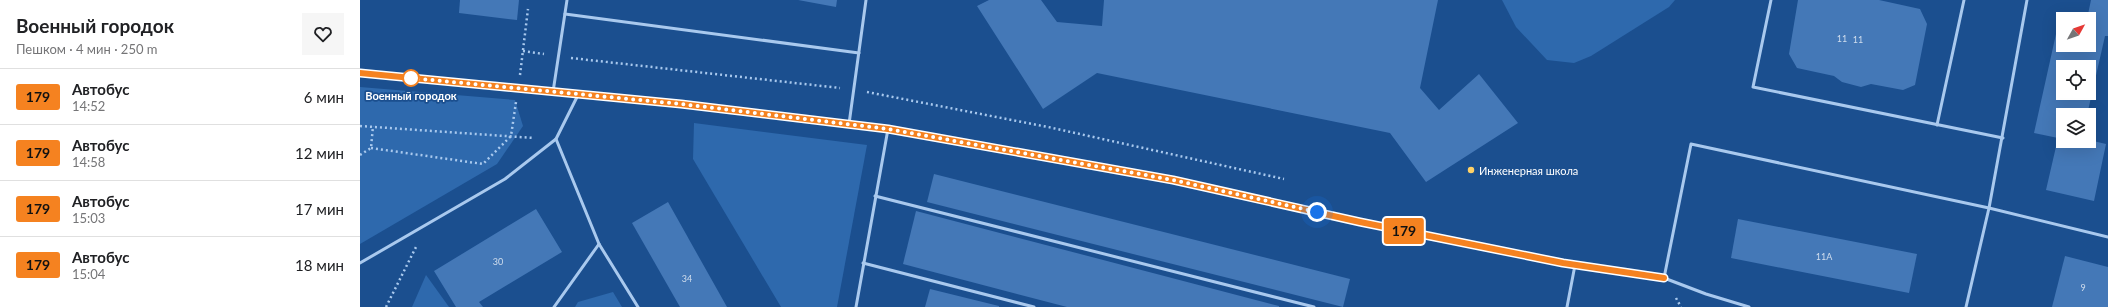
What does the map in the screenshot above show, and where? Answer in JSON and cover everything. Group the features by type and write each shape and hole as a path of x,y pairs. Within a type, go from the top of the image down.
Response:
{"street":[{"path":"360,73 681,104 888,129 1173,180 1360,222 1575,265 1664,278"}],"lane":[{"path":"553,92 567,0"},
{"path":"849,124 866,0"},
{"path":"1771,0 1753,87 2003,138"},
{"path":"1937,125 1964,0"},
{"path":"1966,307 1989,208 2003,138 2027,0"},
{"path":"565,14 859,53"},
{"path":"360,262 427,226 505,179 556,139 578,94"},
{"path":"856,307 888,129"},
{"path":"556,139 599,244 638,307"},
{"path":"1749,307 1706,294 1664,278 1691,144 1989,208 2108,237"},
{"path":"875,196 1314,307"},
{"path":"554,307 599,244"},
{"path":"863,263 1034,307"},
{"path":"1567,307 1575,265"}],"path":[{"path":"360,155 371,148 484,164 511,136 528,9"},
{"path":"523,51 854,90 1048,127 1284,180"},
{"path":"360,126 556,139"},
{"path":"371,148 373,126"},
{"path":"386,307 427,226"}],"shaded area":[{"path":"1502,0 1675,0 1669,7 1591,56 1574,63 1547,60 1516,27"},
{"path":"360,87 515,100 523,126 497,164 360,244"},
{"path":"694,123 867,145 837,307 781,307 693,159"},
{"path":"426,275 449,307 412,307"},
{"path":"613,292 622,307 575,307 578,302"}],"building":[{"path":"460,0 519,0 517,20 459,13"},
{"path":"798,0 837,0 836,7"},
{"path":"989,0 1041,0 1057,22 1102,26 1104,0 1438,0 1420,88 1439,110 1479,74 1518,123 1426,182 1390,133 1097,73 1043,109 977,6"},
{"path":"1798,0 1879,0 1920,9 1927,24 1915,85 1903,90 1871,84 1861,87 1842,82 1834,76 1797,68 1789,54"},
{"path":"2091,0 2108,0 2108,36 2105,36 2096,76 2096,60 2056,60 2056,100 2090,100 2089,108 2056,108 2056,138 2034,133 2056,34 2056,52 2096,52 2096,12 2088,12"},
{"path":"2096,142 2106,144 2094,201 2046,190 2056,147 2056,148 2096,148"},
{"path":"934,174 1350,279 1343,307 927,202"},
{"path":"668,202 727,307 680,307 632,223"},
{"path":"536,209 562,252 479,302 483,307 456,307 434,271"},
{"path":"916,211 1279,307 1067,307 903,264"},
{"path":"1738,219 1917,254 1909,293 1731,258"},
{"path":"2065,256 2108,267 2108,307 2052,307"},
{"path":"930,289 999,306 999,307 925,307"}],"bus line":[{"name":"179","path":"360,73 681,104 888,129 1173,180 1360,222 1563,263 1664,278"}],"place":[{"name":"Военный городок","path":"411,78"},
{"name":"Инженерная школа","path":"1471,170"}],"route":[{"path":"411,78 681,104 888,129 1173,180 1317,212"}]}
